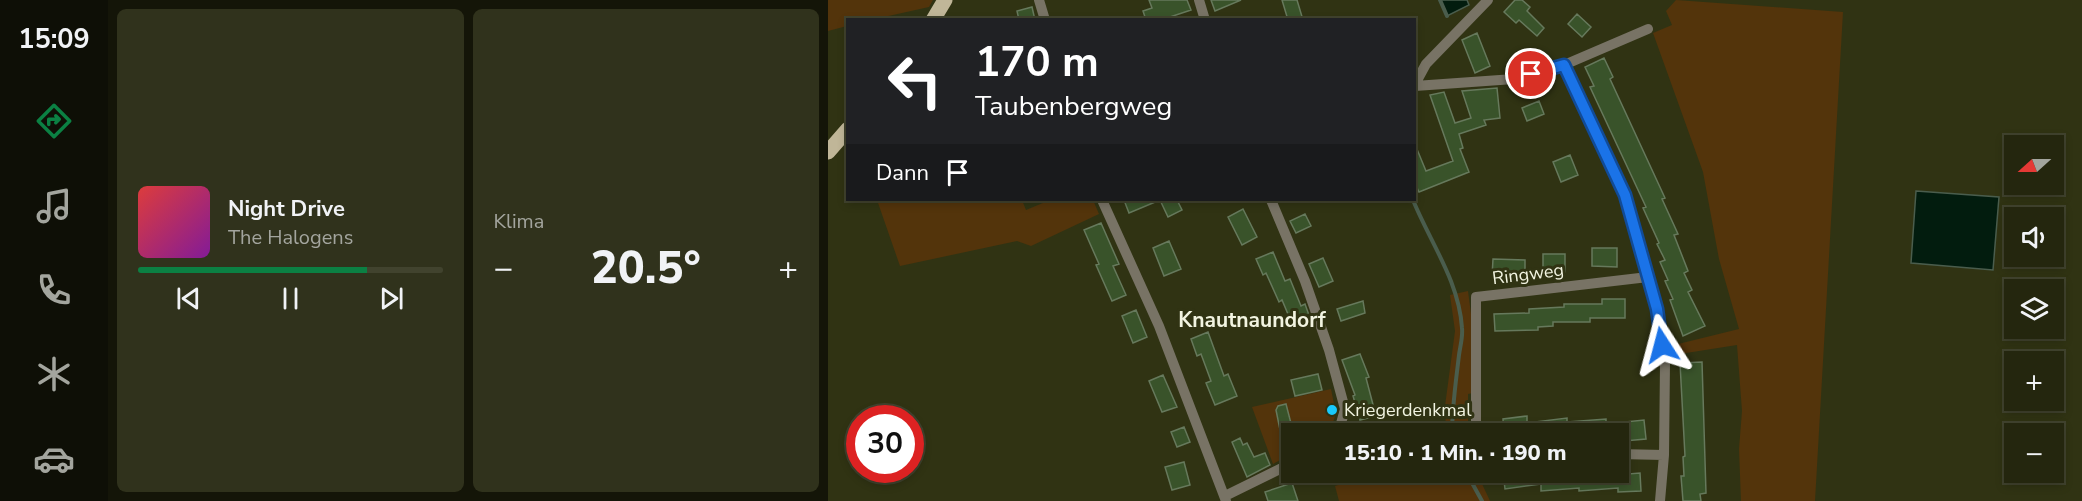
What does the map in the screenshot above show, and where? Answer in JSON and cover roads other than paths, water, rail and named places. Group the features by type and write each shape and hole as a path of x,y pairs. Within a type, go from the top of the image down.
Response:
{"main road":[{"path":"934,18 945,0"},
{"path":"828,152 846,131"}],"street":[{"path":"1040,0 1044,18"},
{"path":"1199,0 1204,18"},
{"path":"1416,84 1426,64 1483,2"},
{"path":"1416,86 1514,79 1564,65 1648,29"},
{"path":"1564,65 1625,195 1657,309 1665,363 1664,455 1659,501"},
{"path":"1102,201 1159,326 1226,498 1281,469"},
{"path":"1271,201 1305,281 1329,350 1346,408 1341,423"},
{"name":"Ringweg","path":"1476,423 1476,297 1648,277"},
{"path":"1629,454 1664,455"}],"waterway":[{"path":"1440,0 1447,16"},
{"path":"1413,201 1450,278 1460,311 1462,335 1453,423"},
{"path":"1472,483 1482,501"}],"place":[{"name":"Kriegerdenkmal","path":"1332,410"}],"district":[{"name":"Knautnaundorf","path":"1252,320"}]}
